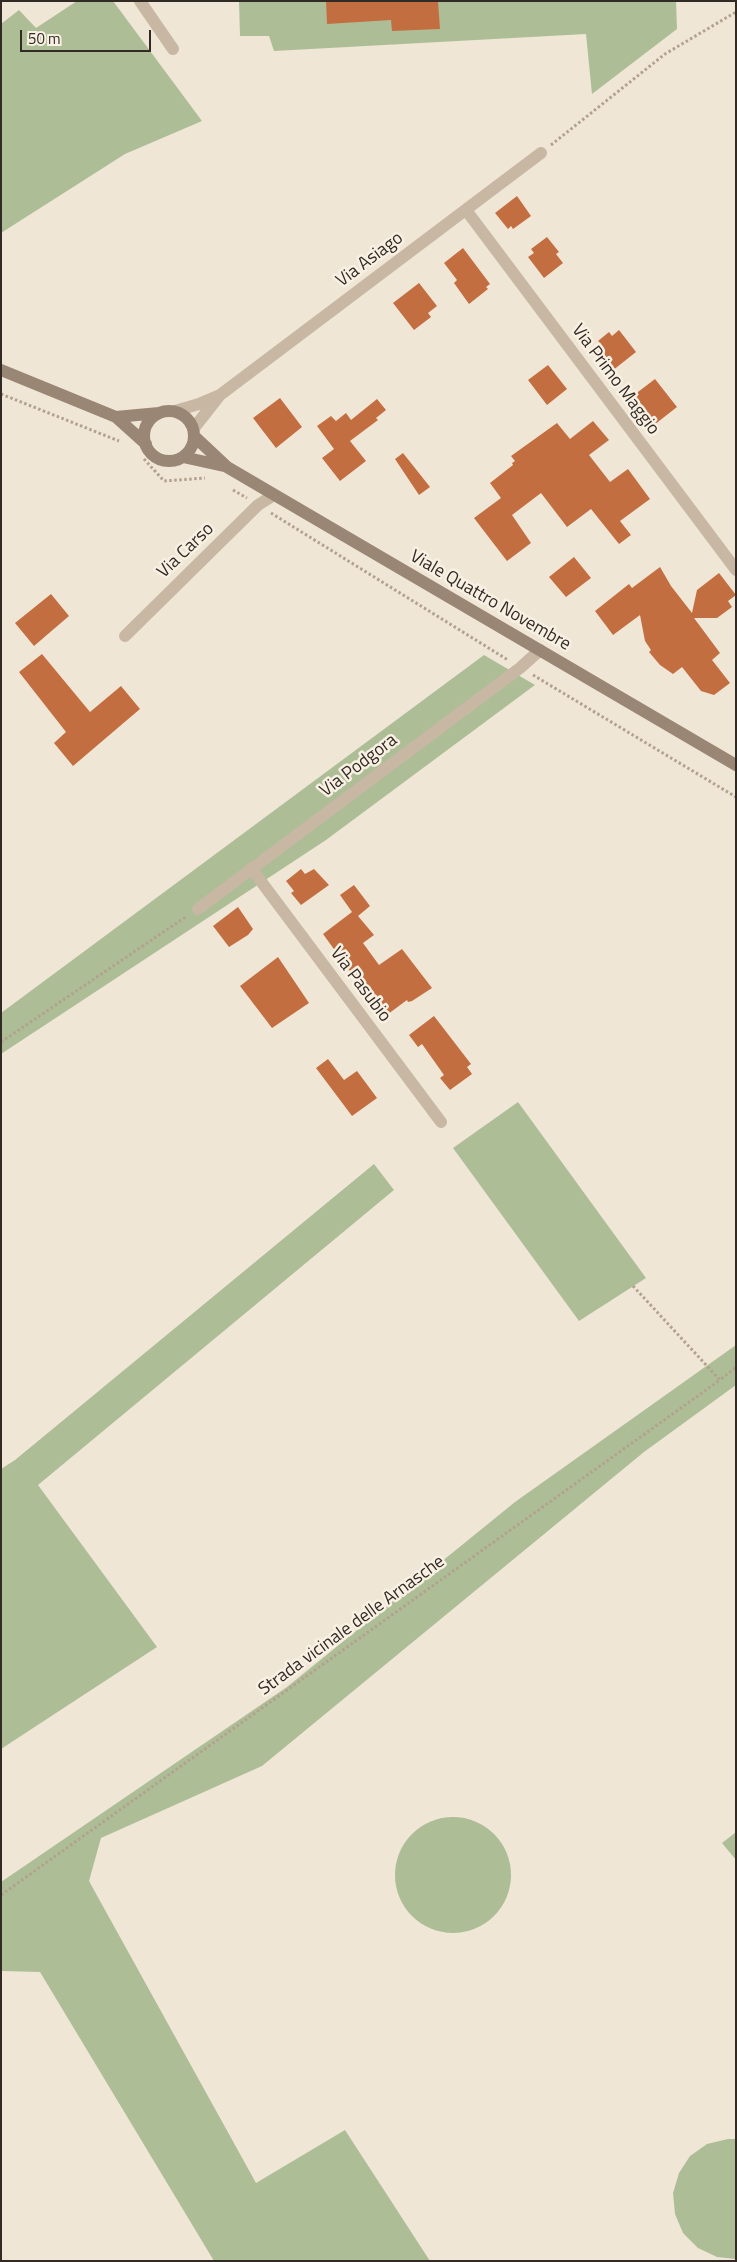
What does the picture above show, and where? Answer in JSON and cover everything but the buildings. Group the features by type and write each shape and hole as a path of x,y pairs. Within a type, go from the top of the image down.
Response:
{"street":[{"path":"140,1 173,49"},
{"name":"Via Asiago","path":"175,411 220,395 541,153"},
{"name":"Via Primo Maggio","path":"466,210 736,570"},
{"path":"1,370 116,417 175,411 190,420 194,433 189,451 183,457 166,461 142,449 116,417"},
{"name":"Via Asiago","path":"194,433 220,395"},
{"path":"142,449 146,426 159,413"},
{"name":"Viale Quattro Novembre","path":"194,433 226,467 736,765"},
{"name":"Viale Quattro Novembre","path":"183,457 226,467"},
{"name":"Via Carso","path":"125,636 258,505 274,495"},
{"name":"Via Podgora","path":"198,909 520,668 540,650"},
{"name":"Via Pasubio","path":"251,868 441,1122"}],"path":[{"path":"541,153 665,54 736,12"},
{"path":"1,394 125,443"},
{"path":"142,449 164,481 213,478"},
{"path":"228,487 520,668 736,798"},
{"path":"1,1042 198,909"},
{"path":"633,1286 720,1380"},
{"name":"Strada vicinale delle Arnasche","path":"1,1895 736,1367"}],"green space":[{"path":"77,1 113,1 202,121 125,154 1,233 1,24 19,10 36,28"},
{"path":"239,1 676,1 677,29 592,94 586,34 274,51 269,36 240,36"},
{"path":"484,655 535,685 326,840 1,1054 1,1013"},
{"path":"518,1102 646,1278 579,1321 453,1148"},
{"path":"374,1164 394,1190 38,1485 157,1647 1,1749 1,1469 15,1460"},
{"path":"736,1345 736,1385 644,1452 262,1766 101,1838 89,1881 256,2183 345,2130 430,2261 214,2261 40,1972 1,1971 1,1882 287,1687 515,1502"},
{"path":"453,1817 475,1821 494,1834 507,1853 511,1875 507,1897 494,1916 475,1929 453,1933 431,1929 412,1916 399,1897 395,1875 399,1853 412,1834 431,1821"},
{"path":"736,1832 736,1860 722,1843"},
{"path":"736,2139 736,2259 717,2257 698,2248 683,2233 675,2214 673,2193 679,2173 690,2156 707,2144"}]}
